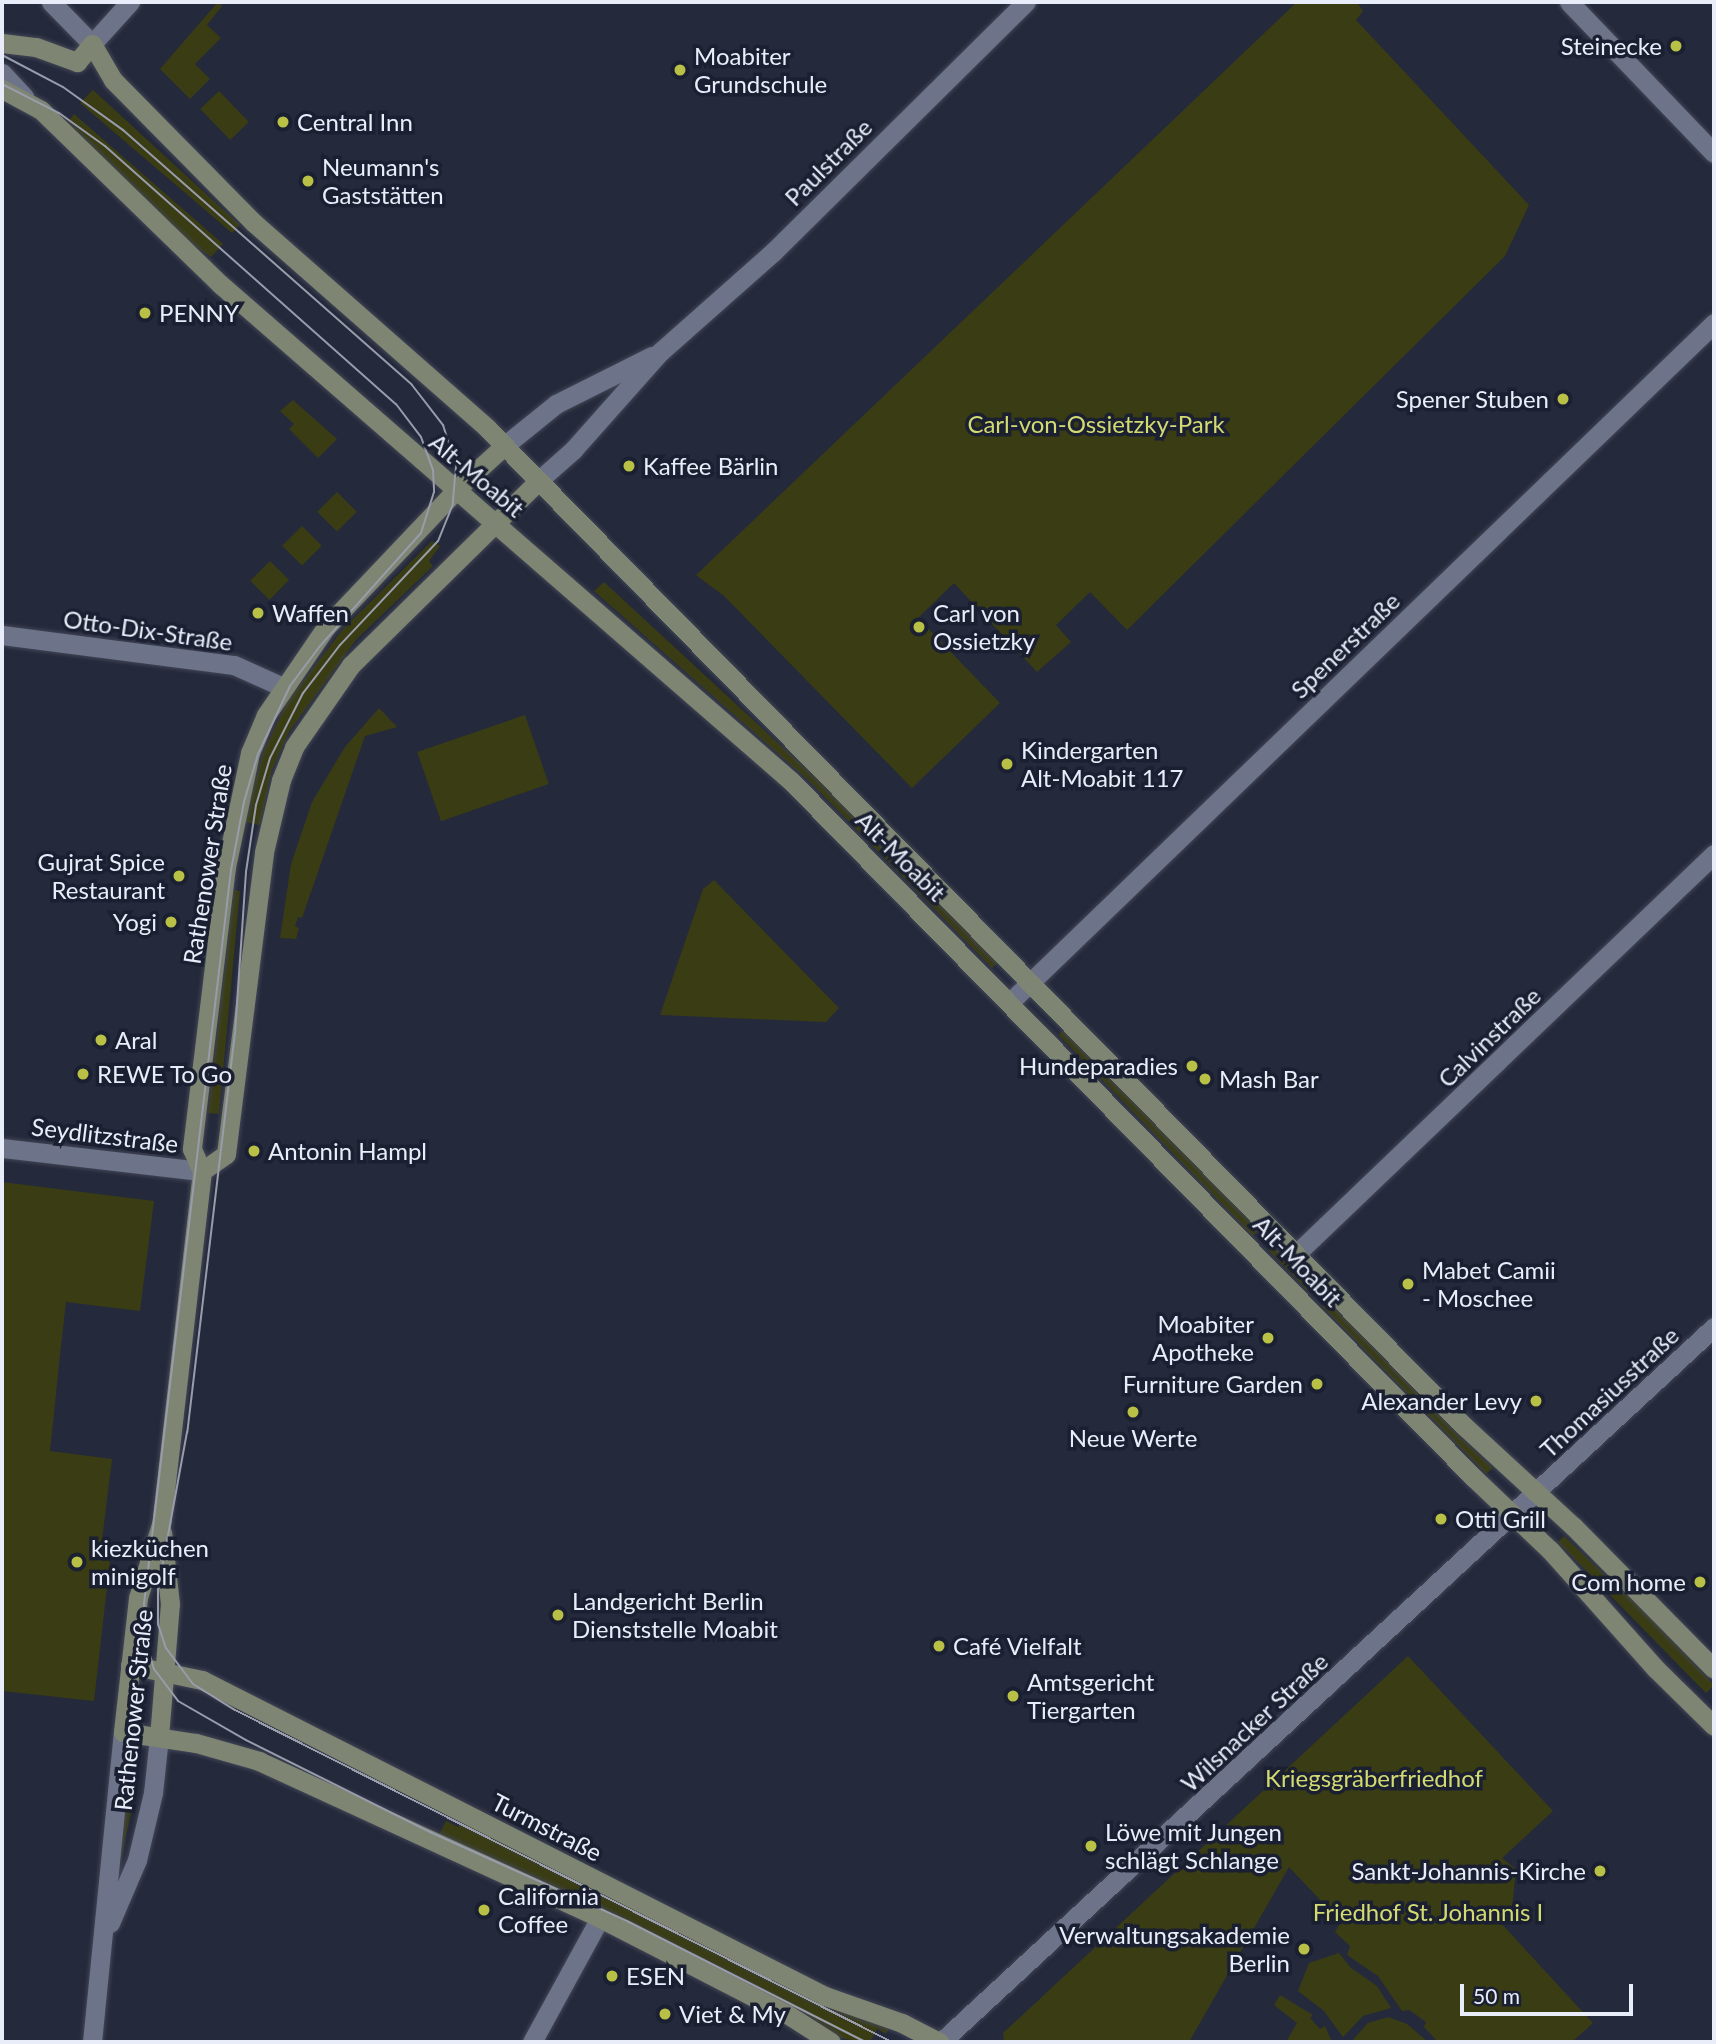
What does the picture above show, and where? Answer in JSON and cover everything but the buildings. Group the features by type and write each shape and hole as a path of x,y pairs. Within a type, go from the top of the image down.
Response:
{"main road":[{"path":"2,43 36,47 77,62 113,80"},
{"path":"77,62 92,44"},
{"name":"Alt-Moabit","path":"92,44 113,80 254,223 504,446 1464,1426 1536,1493 1714,1669"},
{"path":"2,89 23,97"},
{"name":"Alt-Moabit","path":"23,97 220,284 773,764 1593,1594 1656,1669 1714,1726"},
{"name":"Rathenower Straße","path":"123,1732 138,1598 161,1524 202,1171 192,1149 226,867 250,753 283,687 326,627 458,488 504,446"},
{"name":"Paulstraße","path":"496,523 538,481"},
{"path":"202,1171 226,1154 264,852 287,762 322,702 351,665 496,523"},
{"name":"Rathenower Straße","path":"159,1737 170,1604 161,1524"},
{"name":"Turmstraße","path":"130,1665 202,1680 825,1996 902,2023 940,2042"},
{"path":"123,1732 159,1737 260,1761 600,1918 787,2014 831,2042"}],"street":[{"name":"Alt-Moabit","path":"51,2 92,44"},
{"path":"92,44 130,2"},
{"name":"Paulstraße","path":"538,481 573,450 660,352 773,252 1026,2"},
{"path":"1569,2 1714,153"},
{"name":"Alt-Moabit","path":"2,73 23,97"},
{"name":"Spenerstraße","path":"1010,1002 1714,323"},
{"name":"Paulstraße","path":"504,446 556,404 660,352"},
{"name":"Otto-Dix-Straße","path":"2,635 234,665 283,687"},
{"name":"Calvinstraße","path":"1296,1254 1714,854"},
{"name":"Seydlitzstraße","path":"2,1148 202,1171"},
{"name":"Thomasiusstraße","path":"1536,1493 1714,1327"},
{"name":"Wilsnacker Straße","path":"940,2042 1536,1493"},
{"name":"Rathenower Straße","path":"92,2042 123,1732"},
{"name":"Rathenower Straße","path":"104,1936 137,1860 153,1793 159,1737"},
{"path":"533,2042 600,1918"}],"green space":[{"path":"218,2 222,6 207,25 221,38 195,64 210,79 190,99 160,69"},
{"name":"Carl-von-Ossietzky-Park","path":"1297,2 1357,2 1363,11 1356,20 1529,205 1505,256 1127,630 1090,592 1056,625 1071,642 1037,672 954,583 918,618 1000,703 912,788 724,596 696,575"},
{"path":"93,90 240,225 232,233 80,103"},
{"path":"219,91 249,122 230,140 200,109"},
{"path":"74,114 223,244 211,257 176,232 68,122"},
{"path":"293,400 337,439 318,458 289,429 294,424 280,411"},
{"path":"337,492 357,512 337,532 317,512"},
{"path":"302,526 322,546 302,566 282,546"},
{"path":"432,541 440,546 429,561 433,566 356,640 289,732 272,770 260,825 244,822 263,753 287,702 343,629"},
{"path":"270,561 289,580 269,600 250,581"},
{"path":"604,582 818,780 998,962 992,968 809,781 594,591"},
{"path":"379,708 397,727 365,736 302,918 298,917 295,926 299,928 296,939 280,938 291,864 312,802 345,747"},
{"path":"525,715 549,784 441,821 417,752"},
{"path":"714,880 839,1008 826,1022 660,1015 703,889"},
{"path":"234,890 240,891 219,1114 208,1113"},
{"path":"1064,1029 1259,1230 1253,1236 1058,1035"},
{"path":"2,1182 154,1201 140,1311 66,1302 50,1451 112,1459 100,1556 110,1561 94,1701 2,1691"},
{"path":"1273,1245 1313,1286 1308,1291 1268,1250"},
{"path":"1327,1300 1493,1468 1486,1474 1322,1306"},
{"path":"1564,1536 1638,1606 1714,1685 1706,1693 1558,1542"},
{"path":"1408,1656 1553,1811 1502,1858 1516,1869 1512,1909 1499,1921 1593,2023 1572,2042 1438,2042 1424,2027 1426,2022 1409,2010 1402,2011 1378,1976 1347,1955 1350,1946 1335,1932 1341,1922 1289,1867 1189,2042 1004,2042 1003,2033"},
{"path":"125,1782 137,1784 117,1879"},
{"path":"463,1818 891,2025 886,2034 877,2029 870,2042 844,2039 436,1840 446,1821 458,1827"},
{"path":"1339,1953 1351,1968 1377,1986 1391,2008 1363,2016 1343,2037 1324,2011 1298,1991 1309,1963"},
{"path":"1280,1995 1313,2015 1310,2018 1320,2029 1325,2026 1332,2042 1286,2042 1297,2023 1274,2005"},
{"path":"1388,2017 1407,2024 1428,2042 1351,2042 1368,2023"}],"tram line":[{"path":"2,55 63,87 123,130 412,385 443,425 456,466 453,504 438,541 340,645 303,693 270,758 256,805 246,872 235,1032 187,1432 158,1590 158,1624 166,1648 193,1684 235,1710 892,2042"},
{"path":"2,84 59,113 105,146 396,404 421,437 433,470 434,492 421,533 320,646 290,686 258,754 244,802 231,870 144,1604 145,1638 154,1669 178,1701 246,1740 430,1832 627,1921 866,2042"}],"place":[{"name":"Steinecke","path":"1676,46"},
{"name":"Moabiter Grundschule","path":"680,70"},
{"name":"Central Inn","path":"283,122"},
{"name":"Neumann's Gaststätten","path":"308,181"},
{"name":"PENNY","path":"145,313"},
{"name":"Spener Stuben","path":"1563,399"},
{"name":"Kaffee Bärlin","path":"629,466"},
{"name":"Waffen","path":"258,613"},
{"name":"Carl von Ossietzky","path":"919,627"},
{"name":"Kindergarten Alt-Moabit 117","path":"1007,764"},
{"name":"Gujrat Spice Restaurant","path":"179,876"},
{"name":"Yogi","path":"171,922"},
{"name":"Aral","path":"101,1040"},
{"name":"Hundeparadies","path":"1192,1066"},
{"name":"REWE To Go","path":"83,1074"},
{"name":"Mash Bar","path":"1205,1079"},
{"name":"Antonin Hampl","path":"254,1151"},
{"name":"Mabet Camii - Moschee","path":"1408,1284"},
{"name":"Moabiter Apotheke","path":"1268,1338"},
{"name":"Furniture Garden","path":"1317,1384"},
{"name":"Alexander Levy","path":"1536,1401"},
{"name":"Neue Werte","path":"1133,1412"},
{"name":"Otti Grill","path":"1441,1519"},
{"name":"kiezküchen minigolf","path":"77,1562"},
{"name":"Com home","path":"1700,1582"},
{"name":"Landgericht Berlin Dienststelle Moabit","path":"558,1615"},
{"name":"Café Vielfalt","path":"939,1646"},
{"name":"Amtsgericht Tiergarten","path":"1013,1696"},
{"name":"Löwe mit Jungen schlägt Schlange","path":"1091,1846"},
{"name":"Sankt-Johannis-Kirche","path":"1600,1871"},
{"name":"California Coffee","path":"484,1910"},
{"name":"Verwaltungsakademie Berlin","path":"1304,1949"},
{"name":"ESEN","path":"612,1976"},
{"name":"Viet & My","path":"665,2014"}],"park label":[{"name":"Kriegsgräberfriedhof","path":"1374,1778"},
{"name":"Friedhof St. Johannis I","path":"1428,1912"}]}
